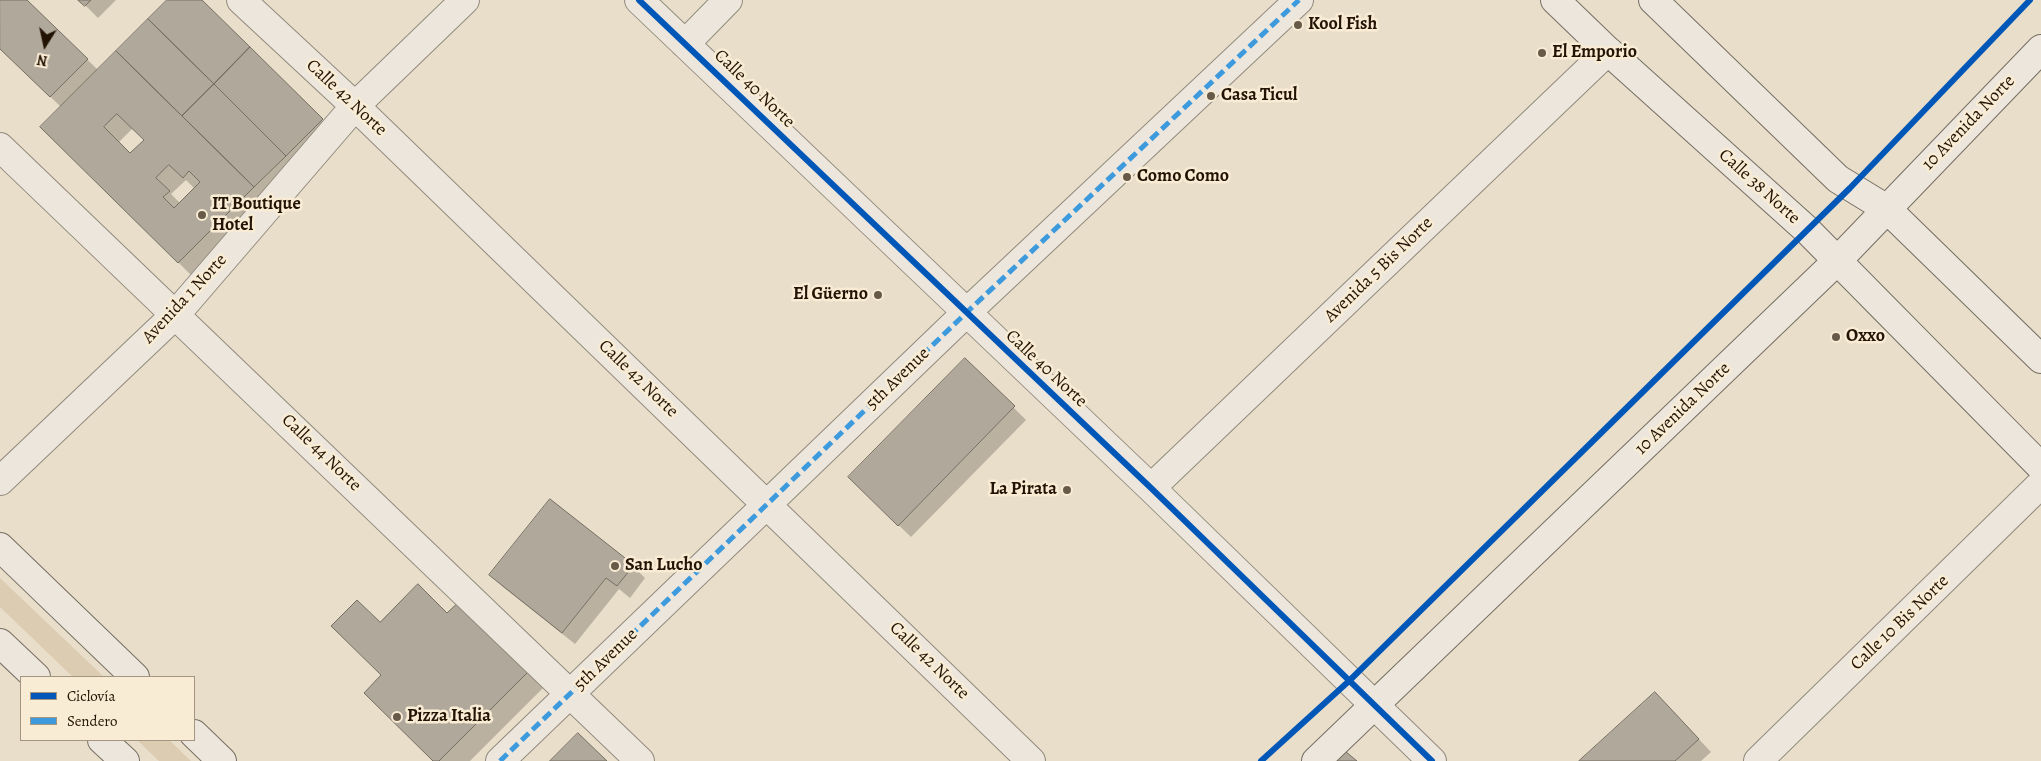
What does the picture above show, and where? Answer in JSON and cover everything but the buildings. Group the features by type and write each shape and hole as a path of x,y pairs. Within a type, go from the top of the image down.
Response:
{"street":[{"name":"Calle 42 Norte","path":"241,0 355,106 767,503 1031,761"},
{"name":"Avenida 1 Norte","path":"0,481 176,314 355,106 465,0"},
{"name":"Calle 40 Norte","path":"639,0 1151,488 1432,761"},
{"path":"685,44 728,0"},
{"name":"5th Avenue","path":"500,761 572,694 767,503 966,313 1299,0"},
{"name":"Calle 38 Norte","path":"1555,0 1608,51 1838,260 2041,467"},
{"path":"1653,0 1838,179 1887,209 2041,359"},
{"name":"10 Avenida Norte","path":"1316,761 1838,260 2041,49"},
{"name":"Avenida 5 Bis Norte","path":"1151,488 1608,51"},
{"name":"Calle 44 Norte","path":"0,147 640,761"},
{"name":"Calle 10 Bis Norte","path":"1758,761 2041,484"},
{"path":"0,547 134,676"},
{"path":"0,643 35,676"},
{"path":"195,735 222,761"},
{"path":"103,741 124,761"}],"shaded area":[{"path":"0,578 103,676 72,676 0,607"},
{"path":"138,741 170,741 191,761 159,761"}],"marked path":[{"path":"500,761 966,313 1299,0"}],"cycle path":[{"path":"639,0 1151,488 1432,761"},
{"path":"1261,761 1349,681 1850,188 2030,0"}],"place":[{"name":"Kool Fish","path":"1298,25"},
{"name":"El Emporio","path":"1542,53"},
{"name":"Casa Ticul","path":"1211,96"},
{"name":"Como Como","path":"1127,177"},
{"name":"IT Boutique Hotel","path":"202,215"},
{"name":"El Güerno","path":"878,295"},
{"name":"Oxxo","path":"1836,337"},
{"name":"La Pirata","path":"1067,490"},
{"name":"San Lucho","path":"615,566"},
{"name":"Pizza Italia","path":"397,717"}]}
